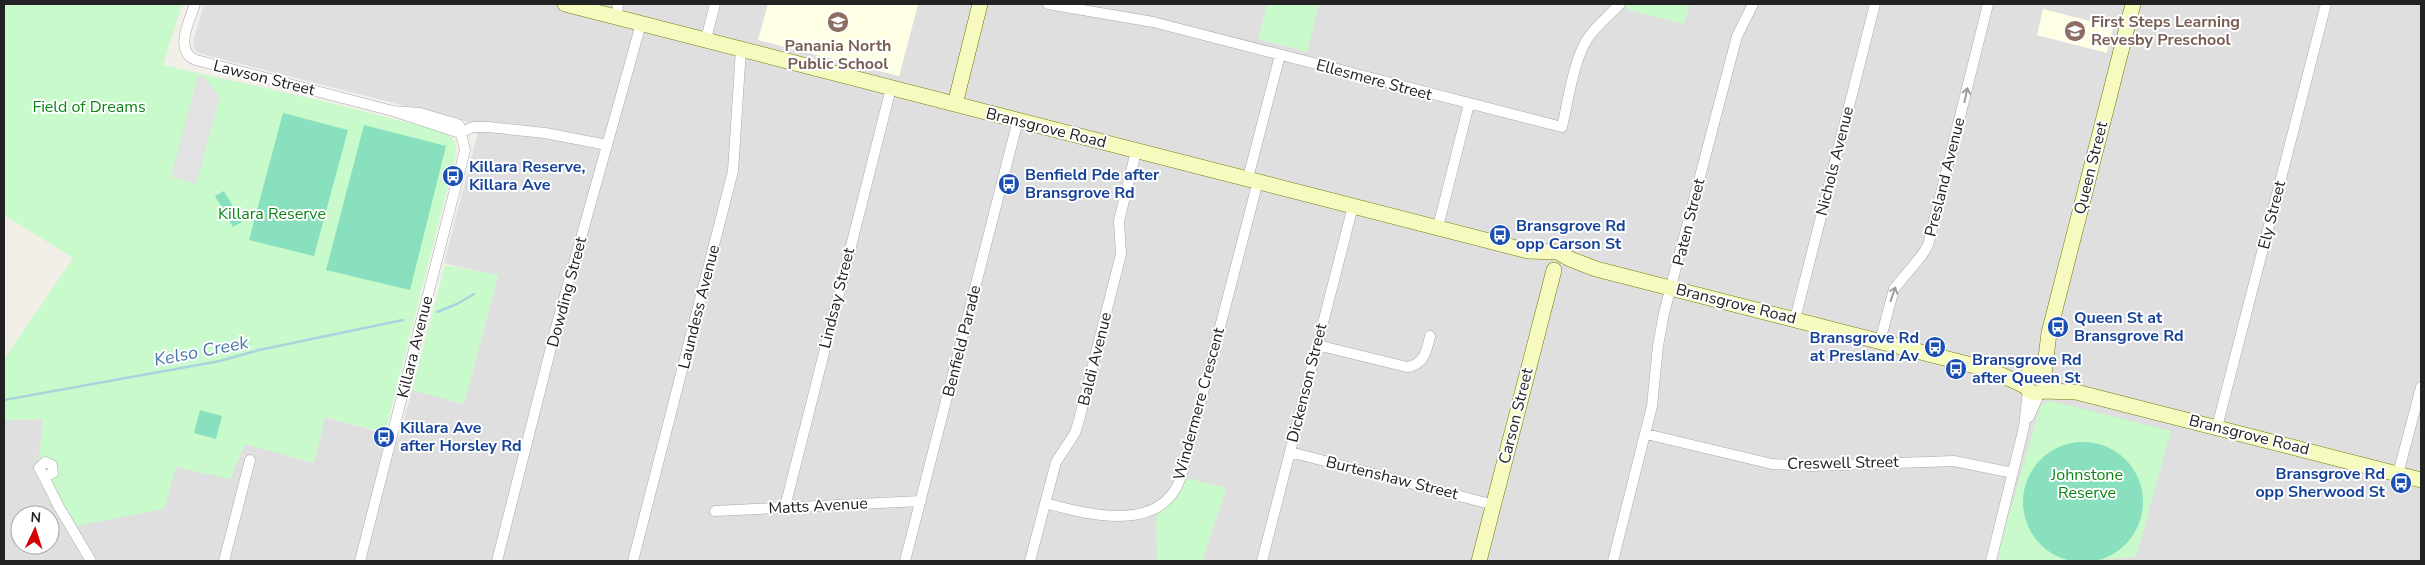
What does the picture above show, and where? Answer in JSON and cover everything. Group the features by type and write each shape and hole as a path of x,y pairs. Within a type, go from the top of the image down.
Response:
{"main road":[{"name":"Bransgrove Road","path":"564,4 618,11 641,24 706,39 1136,151 1528,250 1556,262 1596,269 1795,319 2421,480"},
{"path":"955,104 980,4"},
{"name":"Queen Street","path":"2036,382 2133,4"},
{"name":"Carson Street","path":"1479,561 1556,262"}],"street":[{"name":"Lawson Street","path":"195,4 184,40 186,52 192,58 393,111 460,133"},
{"path":"706,39 715,4"},
{"name":"Ellesmere Street","path":"1048,4 1142,20 1562,127 1579,60 1586,42 1596,28 1620,4"},
{"name":"Paten Street","path":"1613,561 1646,434 1654,396 1659,337 1671,288 1736,41 1742,24 1754,4"},
{"name":"Nichols Avenue","path":"1795,319 1875,4"},
{"name":"Presland Avenue","path":"1880,341 1894,288 1922,255 1928,244 1988,4"},
{"name":"Ely Street","path":"2217,427 2326,4"},
{"name":"Dowding Street","path":"497,561 556,330 641,24"},
{"name":"Laundess Avenue","path":"633,561 733,170 741,49"},
{"name":"Windermere Crescent","path":"1045,503 1095,516 1138,514 1156,509 1175,492 1181,477 1253,180 1280,55"},
{"name":"Lindsay Street","path":"785,508 891,88"},
{"path":"1438,227 1469,104"},
{"name":"Benfield Parade","path":"905,561 1018,120"},
{"path":"460,133 473,127 488,127 545,133 607,145"},
{"name":"Killara Avenue","path":"360,561 465,153 464,142 460,133"},
{"name":"Baldi Avenue","path":"1030,561 1056,462 1075,433 1082,410 1121,254 1119,221 1136,151"},
{"name":"Dickenson Street","path":"1262,561 1353,206"},
{"path":"1317,345 1408,367 1413,366 1422,359 1430,336"},
{"name":"Queen Street","path":"1991,561 2036,382"},
{"path":"2398,474 2421,387"},
{"name":"Creswell Street","path":"1646,434 1772,464 1813,466 1948,461 1977,464 2013,473"},
{"name":"Burtenshaw Street","path":"1290,452 1494,505"},
{"path":"224,561 250,460"},
{"path":"44,477 91,561"},
{"name":"Matts Avenue","path":"715,511 921,501"}],"shaded area":[{"path":"204,4 768,4 759,40 899,76 918,4 2421,4 2421,561 4,561 4,420 43,419 39,460 176,467 238,459 245,444 314,463 325,417 399,438 412,390 464,404 498,276 444,263 477,136 475,124 198,53 194,48 193,42"},
{"name":"Panania North Public School","path":"768,4 918,4 899,76 758,40"},
{"name":"First Steps Learning Revesby Preschool","path":"2043,9 2113,27 2107,53 2037,35"},
{"path":"198,75 204,77 220,97 196,184 171,177"}],"green space":[{"path":"4,4 182,4 163,65 331,103 440,131 450,136 456,147 454,163 385,433 325,417 314,463 245,444 230,479 176,467 164,509 74,526 39,460 43,419 4,420 4,359 73,258 4,215"},
{"path":"1267,4 1319,4 1307,52 1258,39"},
{"path":"1627,4 1690,4 1684,24 1629,10 1625,7"},
{"name":"Killara Reserve","path":"283,113 348,130 314,256 249,240"},
{"path":"364,125 446,146 410,290 326,270"},
{"path":"224,191 242,222 233,227 215,196"},
{"path":"445,265 498,275 464,404 412,390"},
{"name":"Johnstone Reserve","path":"2052,401 2171,431 2136,557 2076,561 1999,560 1999,550 2040,407"},
{"path":"200,410 222,416 216,439 194,433"},
{"path":"2083,442 2106,447 2116,452 2125,460 2133,469 2138,479 2143,502 2138,525 2133,535 2125,544 2116,552 2106,557 2083,562 2060,557 2050,552 2041,544 2033,535 2028,525 2023,502 2028,479 2033,469 2041,460 2050,452 2060,447"},
{"path":"1187,478 1226,488 1202,561 1157,561 1156,515 1175,499"}],"waterway":[{"name":"Kelso Creek","path":"437,312 457,304 474,294"},
{"name":"Kelso Creek","path":"4,400 220,361 259,350 403,320"}],"place":[{"name":"Panania North Public School","path":"838,22"},
{"name":"First Steps Learning Revesby Preschool","path":"2075,31"},
{"name":"Killara Reserve, Killara Ave","path":"453,176"},
{"name":"Benfield Pde after Bransgrove Rd","path":"1009,184"},
{"name":"Bransgrove Rd opp Carson St","path":"1500,235"},
{"name":"Queen St at Bransgrove Rd","path":"2058,327"},
{"name":"Bransgrove Rd at Presland Av","path":"1935,347"},
{"name":"Bransgrove Rd after Queen St","path":"1956,369"},
{"name":"Killara Ave after Horsley Rd","path":"384,437"},
{"name":"Bransgrove Rd opp Sherwood St","path":"2401,483"}],"park label":[{"name":"Field of Dreams","path":"89,107"}]}
